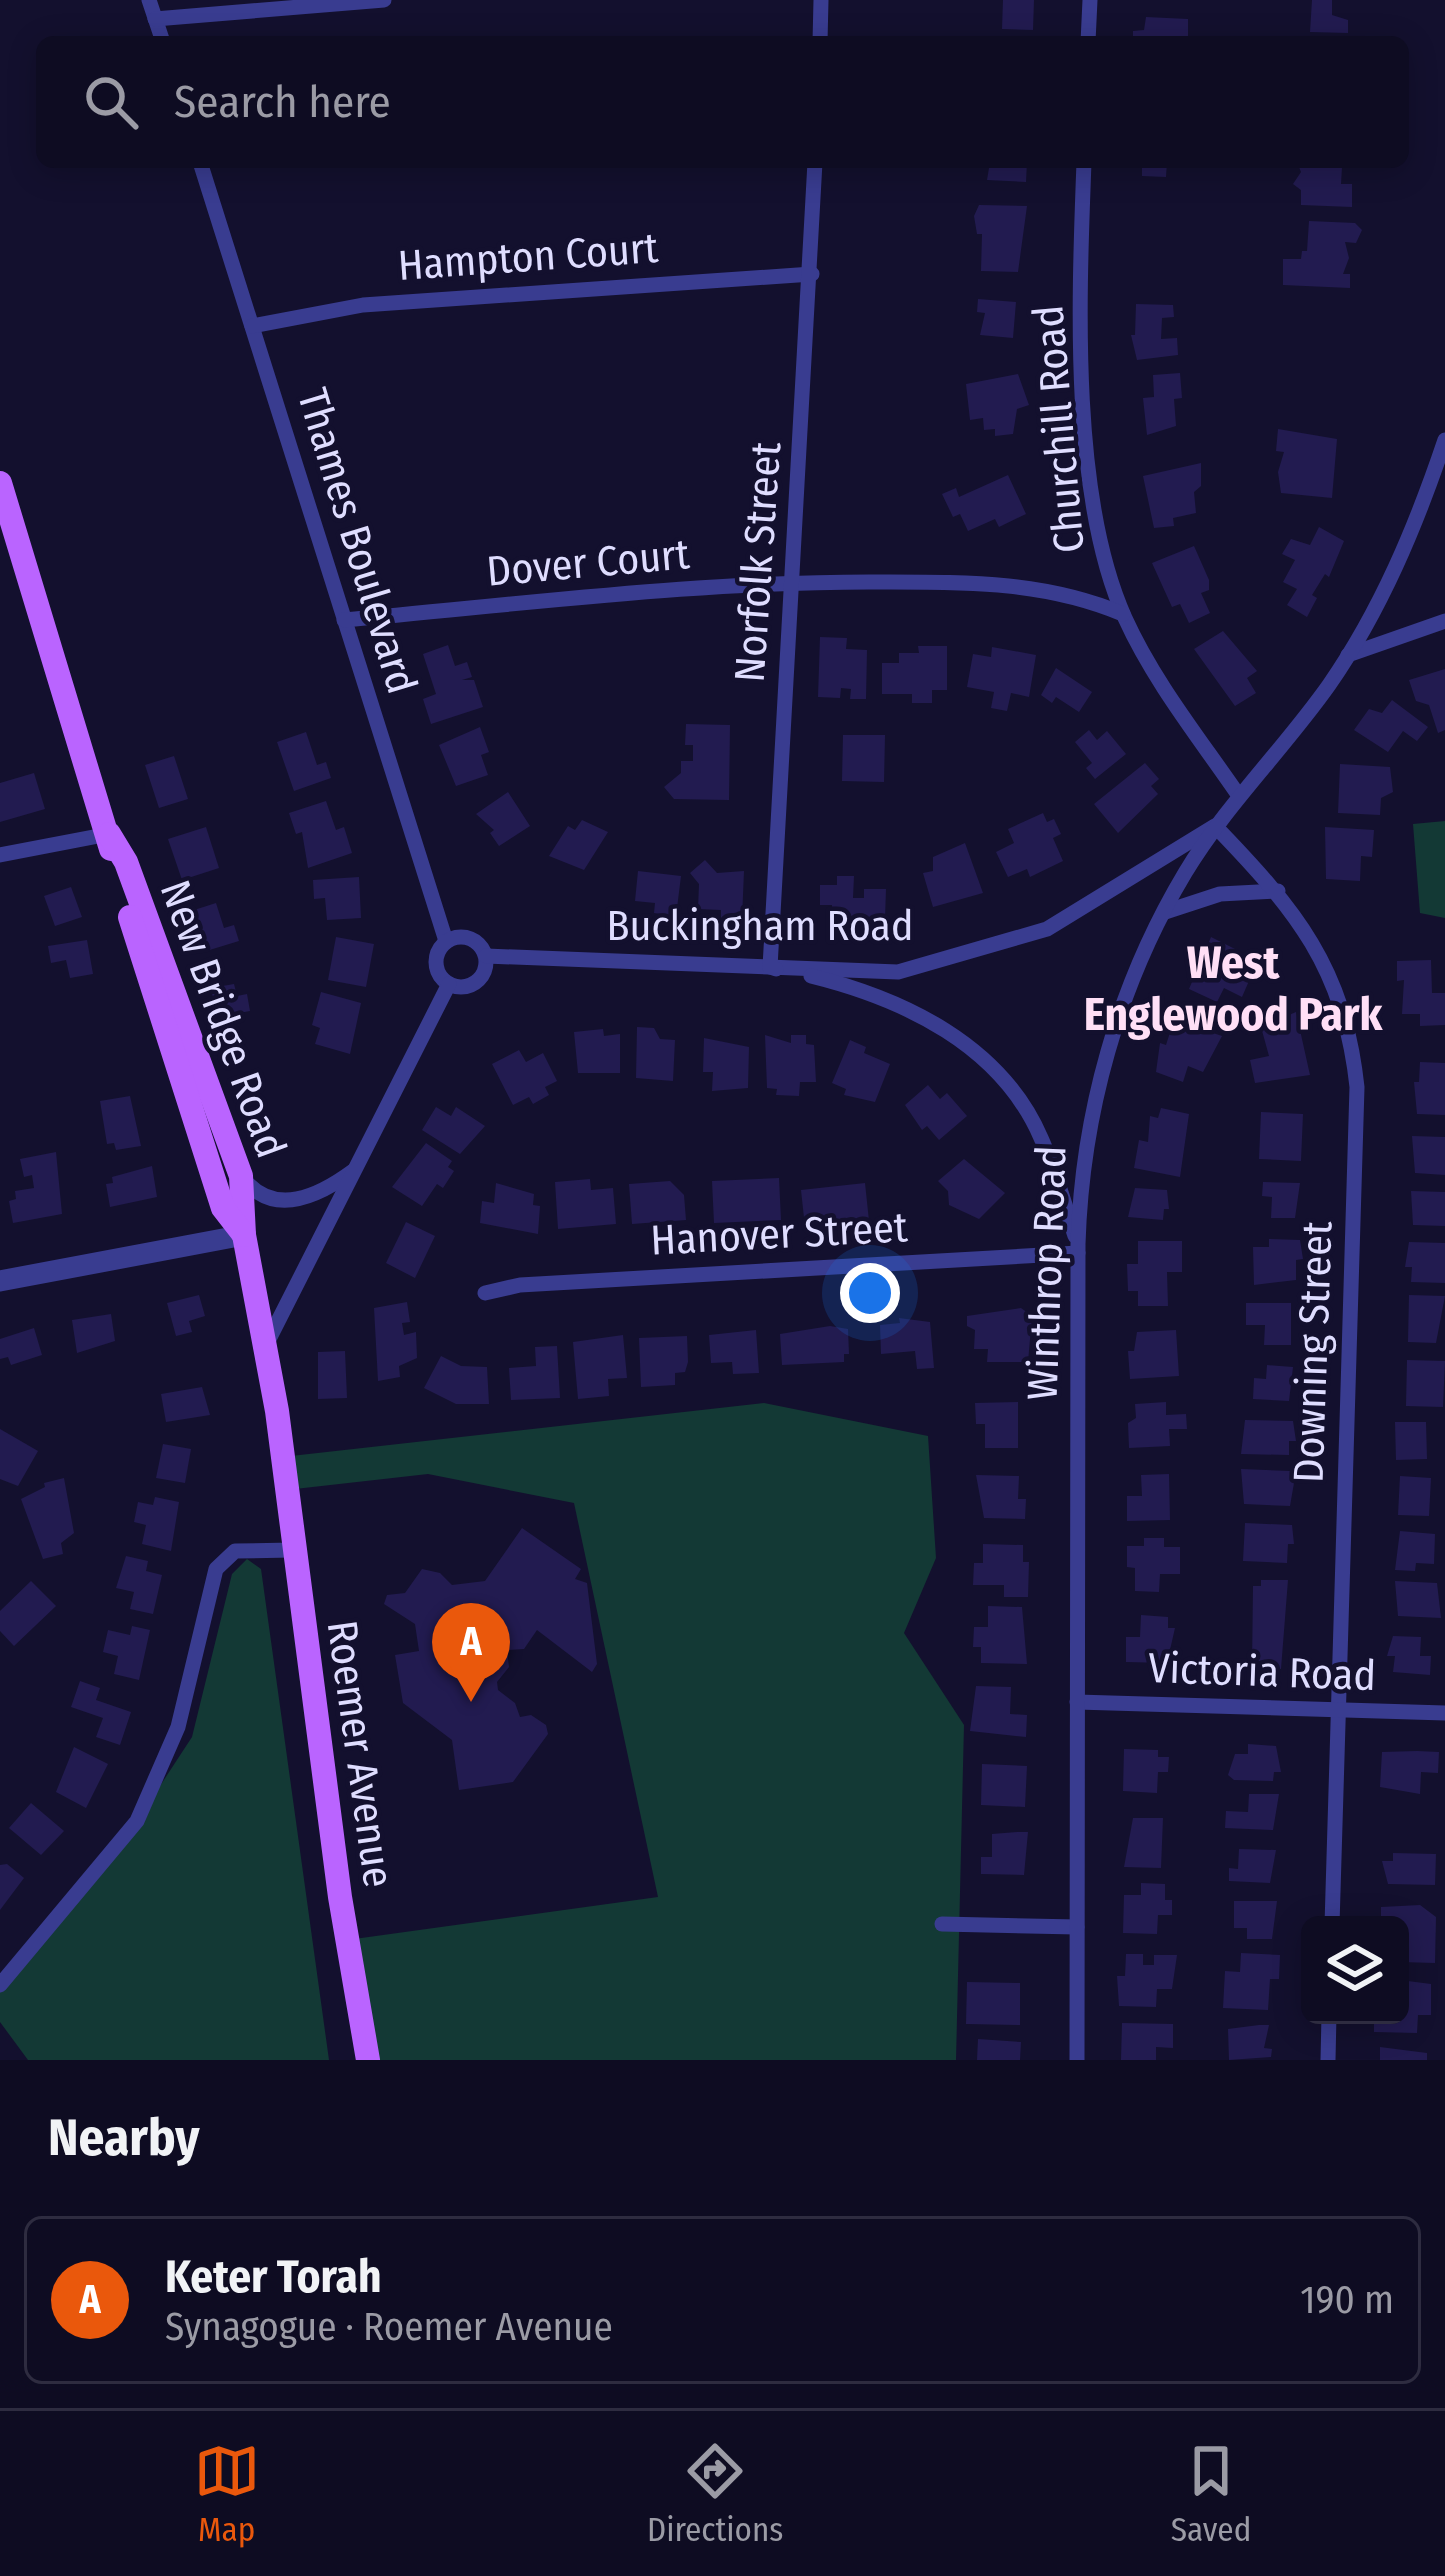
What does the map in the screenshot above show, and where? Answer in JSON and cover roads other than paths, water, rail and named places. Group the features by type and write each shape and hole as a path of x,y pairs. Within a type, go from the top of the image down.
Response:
{"main road":[{"name":"New Bridge Road","path":"0,483 8,540 110,834 126,862 241,1175 244,1235 282,1457"},
{"name":"New Bridge Road","path":"110,834 113,866 223,1208 244,1235"},
{"name":"Roemer Avenue","path":"282,1457 368,2060"}],"street":[{"path":"149,0 161,36"},
{"path":"155,19 384,0"},
{"path":"820,36 821,0"},
{"path":"1088,36 1090,0"},
{"name":"Thames Boulevard","path":"202,168 446,941"},
{"name":"Norfolk Street","path":"770,967 815,168"},
{"name":"Churchill Road","path":"1084,168 1085,410 1096,518 1123,614 1143,654 1239,796"},
{"name":"Hampton Court","path":"252,326 363,304 812,274"},
{"name":"Winthrop Road","path":"1077,2060 1078,1249 1087,1136 1103,1062 1165,912 1215,826 1348,656 1406,546 1445,440"},
{"name":"Dover Court","path":"344,620 793,580 989,582 1070,595 1123,614"},
{"path":"1348,656 1445,621"},
{"name":"Buckingham Road","path":"486,956 898,972 1047,929 1215,826"},
{"name":"Downing Street","path":"1215,826 1278,891 1329,970 1344,1011 1357,1087 1332,1916"},
{"path":"0,855 110,834"},
{"path":"1165,912 1220,894 1278,891"},
{"path":"473,940 486,956 476,982 449,984 436,966 446,941 473,940"},
{"path":"770,967 890,1000 985,1060 1007,1083 1041,1138 1078,1249"},
{"path":"265,1346 449,984"},
{"path":"241,1175 263,1196 286,1201 317,1195 355,1169"},
{"path":"0,1281 244,1235"},
{"name":"Hanover Street","path":"485,1293 520,1285 1078,1249"},
{"path":"0,1985 137,1821 178,1726 216,1569 235,1551 292,1550"},
{"name":"Victoria Road","path":"1078,1702 1445,1713"},
{"path":"942,1924 1077,1927"},
{"path":"1328,2060 1330,2024"}],"place":[{"name":"Keter Torah","path":"471,1702"}],"district":[{"name":"West Englewood Park","path":"1233,989"}]}
